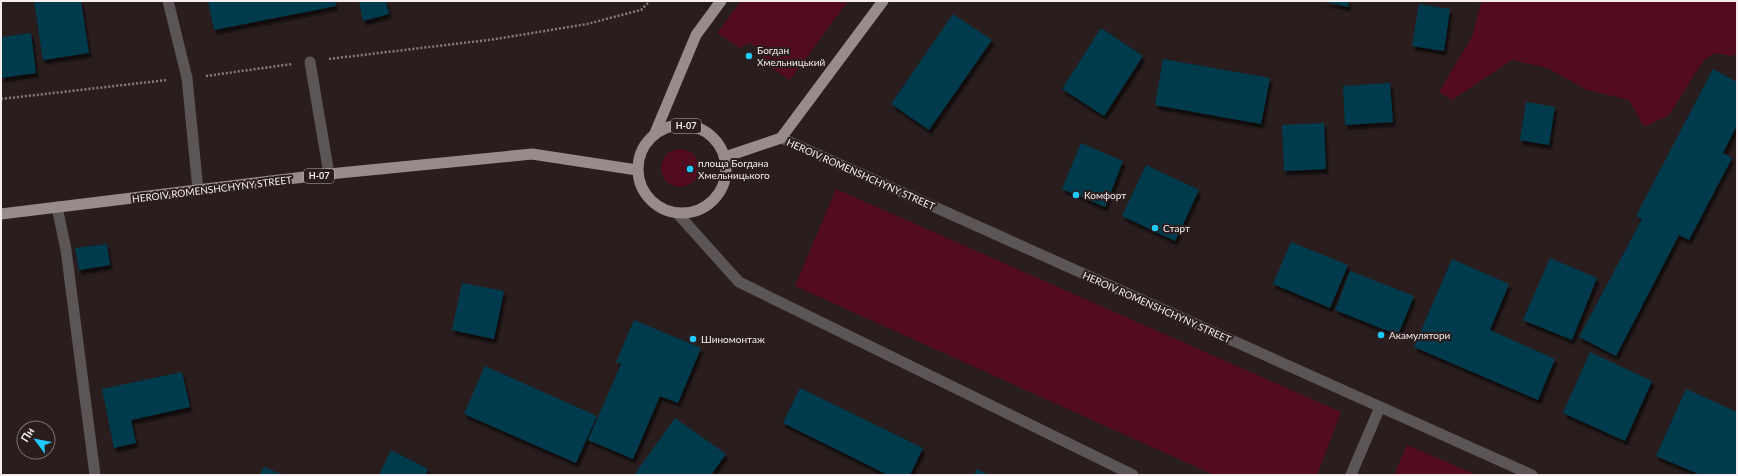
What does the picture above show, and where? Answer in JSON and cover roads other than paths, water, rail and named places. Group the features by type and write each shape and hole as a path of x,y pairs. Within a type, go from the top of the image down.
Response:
{"main road":[{"name":"Н-07","path":"655,133 675,125 697,127 714,138 725,157 725,179 716,198 698,210 677,213 657,206 642,190 637,170 642,149 655,133 696,35 721,1"},
{"path":"725,157 781,138 883,1"},
{"name":"HEROIV ROMENSHCHYNY STREET","path":"1,214 329,174 532,154 637,170"}],"street":[{"path":"168,1 187,78 198,190"},
{"path":"310,62 329,174"},
{"name":"HEROIV ROMENSHCHYNY STREET","path":"781,138 1532,475"},
{"path":"57,207 66,250 95,475"},
{"path":"677,213 739,282 1133,475"},
{"path":"1351,475 1380,407"}],"place":[{"name":"Богдан Хмельницький","path":"749,56"},
{"name":"площа Богдана Хмельницького","path":"690,169"},
{"name":"Комфорт","path":"1076,195"},
{"name":"Старт","path":"1155,228"},
{"name":"Акамулятори","path":"1381,335"},
{"name":"Шиномонтаж","path":"693,339"}]}
